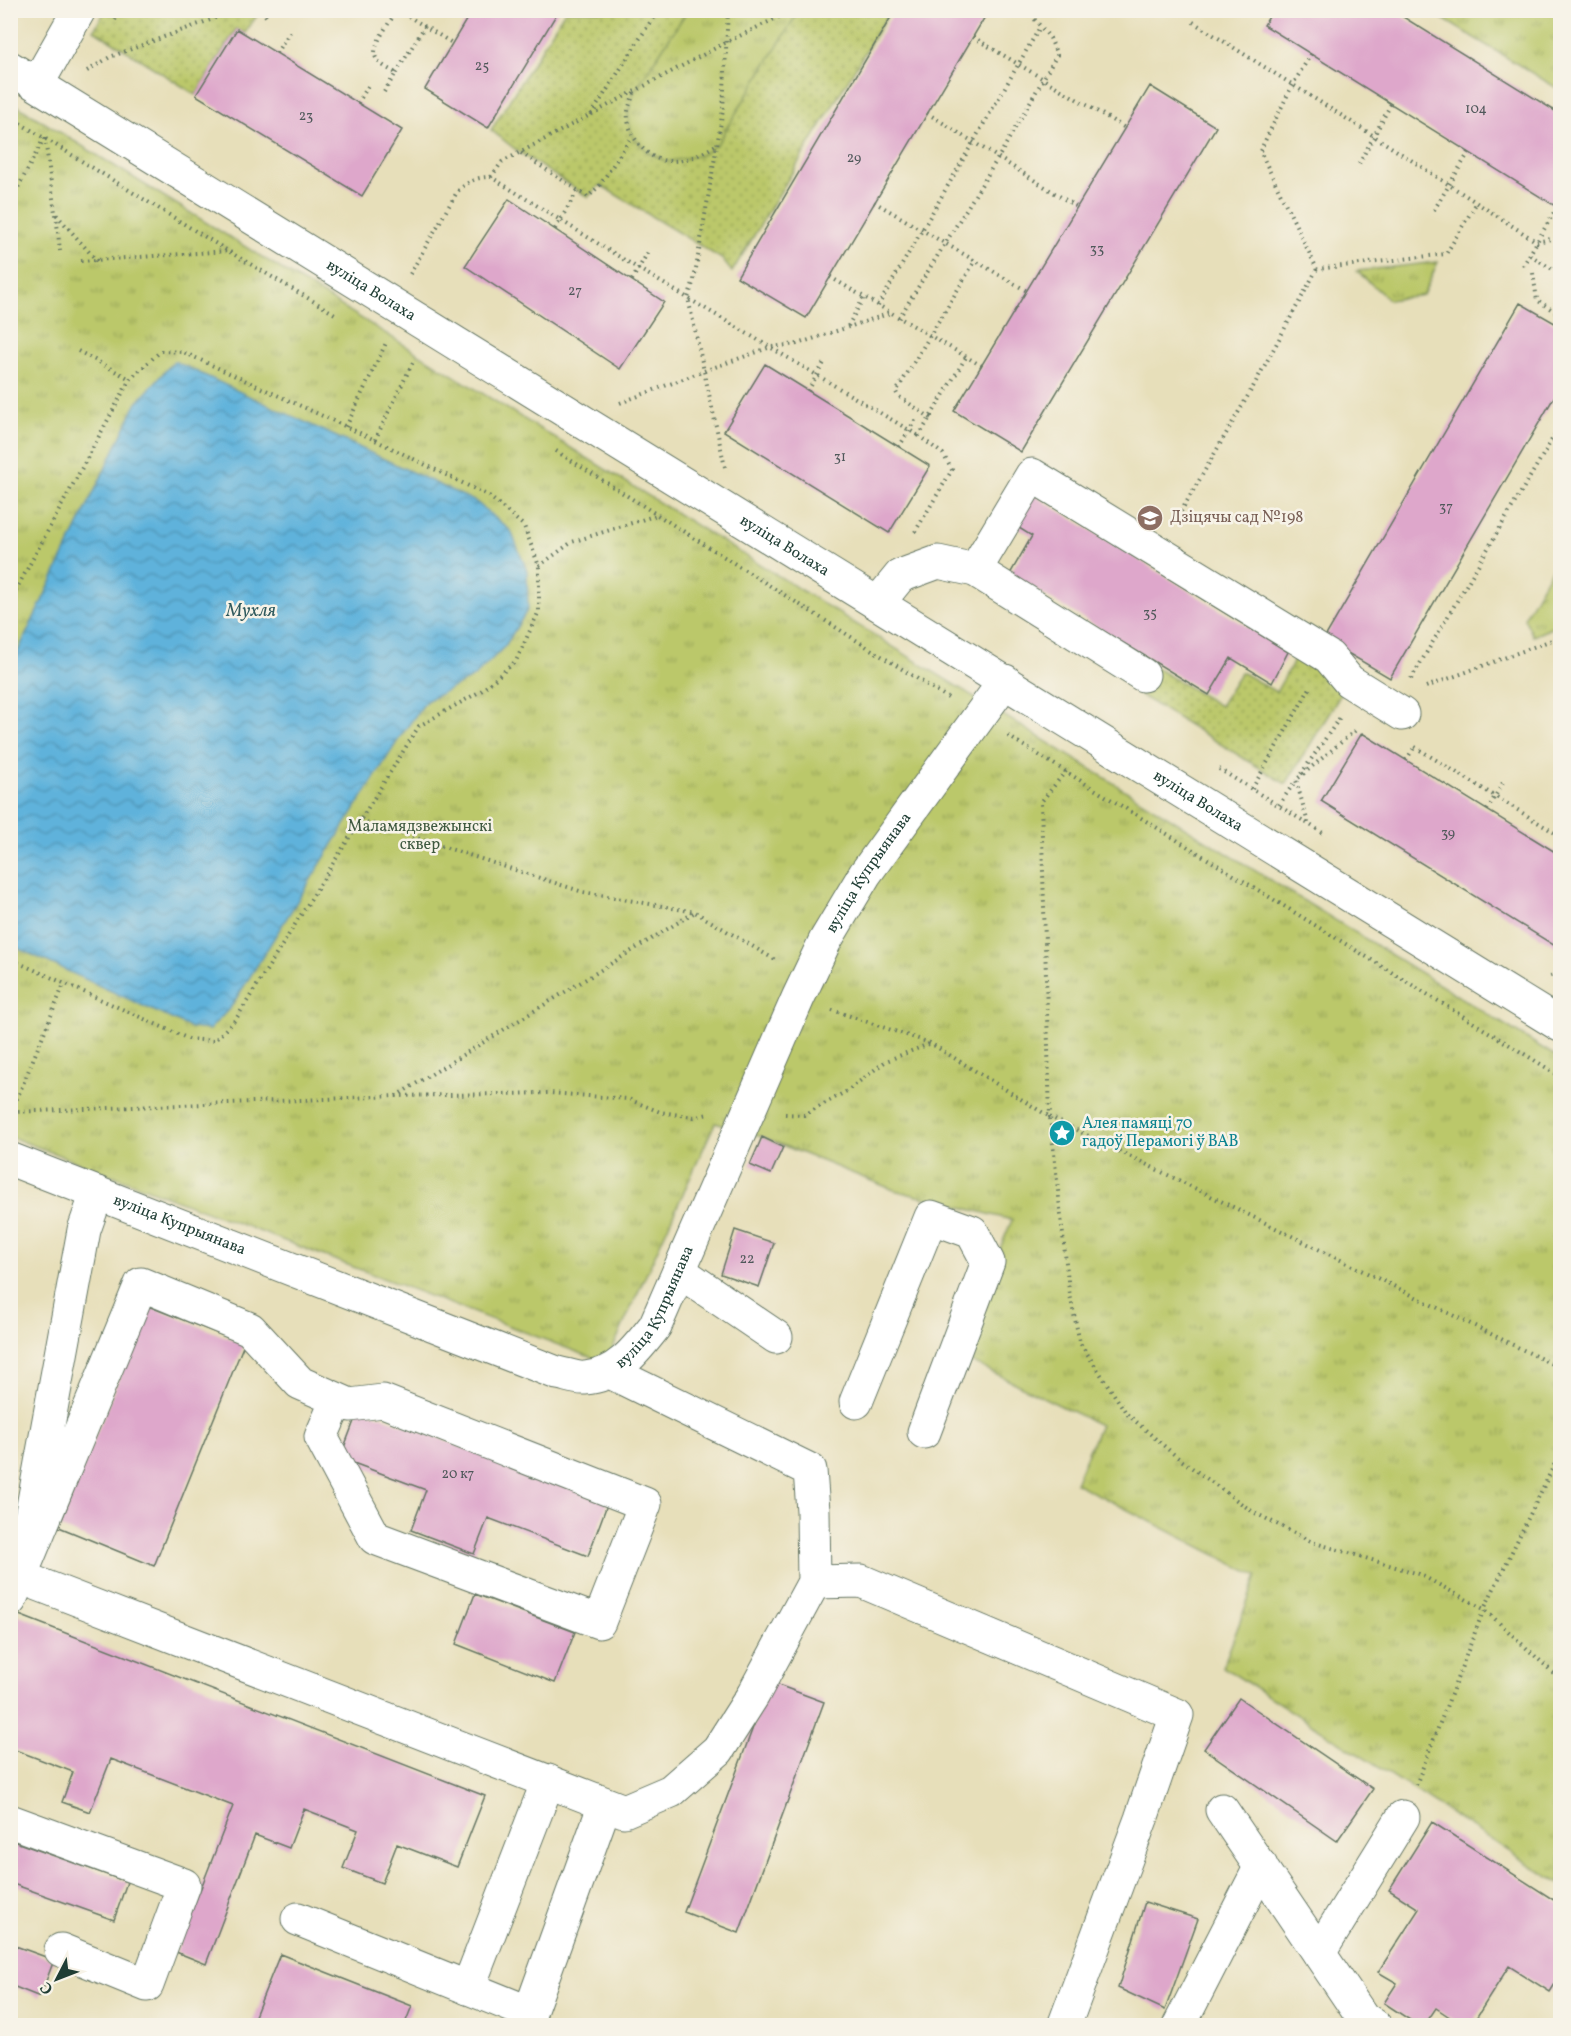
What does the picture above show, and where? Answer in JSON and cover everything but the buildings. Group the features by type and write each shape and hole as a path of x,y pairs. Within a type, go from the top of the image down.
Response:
{"street":[{"path":"24,76 80,10"},
{"name":"вуліца Волаха","path":"24,76 1560,1025"},
{"path":"975,570 1032,475 1329,657 1349,681 1402,713"},
{"path":"878,603 900,576 938,562 975,570 1143,675"},
{"name":"вуліца Купрыянава","path":"10,1159 557,1372 584,1379 610,1372 634,1354 655,1326 825,940 865,874 1005,681"},
{"path":"15,1588 84,1230 97,1193"},
{"path":"856,1402 931,1217 972,1232 988,1262 924,1432"},
{"path":"679,1271 776,1337"},
{"path":"15,1588 141,1284 250,1329 300,1383 337,1400 350,1406 383,1401 645,1504 599,1622 375,1538 321,1437 337,1400"},
{"path":"15,1588 548,1781 624,1811 670,1791 718,1750 753,1695 814,1582 813,1511 810,1470 610,1372"},
{"path":"814,1582 861,1581 1177,1714 1141,1819 1064,2025"},
{"path":"468,1988 548,1781"},
{"path":"298,1919 468,1988 527,2019 605,1804"},
{"path":"1319,1953 1409,1804"},
{"path":"1222,1810 1363,2018 1375,2025"},
{"path":"10,1821 184,1885 147,1985 61,1950"},
{"path":"1179,2025 1261,1866"}],"path":[{"path":"81,75 110,57 237,10"},
{"path":"262,10 267,18"},
{"path":"396,73 375,57 374,48 398,10 452,43"},
{"path":"590,115 658,10"},
{"path":"726,469 688,298 694,280 723,110 728,10"},
{"path":"492,177 502,162 725,43 794,10"},
{"path":"899,318 998,158 1057,55 1050,38 1027,10"},
{"path":"1192,22 1537,242 1560,237"},
{"path":"384,92 425,26"},
{"path":"878,306 1040,27"},
{"path":"276,53 290,32"},
{"path":"973,37 1125,128"},
{"path":"1311,54 1292,86 1260,151 1317,269"},
{"path":"358,103 370,83"},
{"path":"634,92 628,113 632,136 646,152 667,162 701,155 717,144"},
{"path":"1359,164 1391,104"},
{"path":"927,114 1077,207"},
{"path":"10,117 336,315"},
{"path":"520,153 588,197 600,185 632,136"},
{"path":"10,203 44,137"},
{"path":"44,137 60,251"},
{"path":"1434,210 1469,152"},
{"path":"410,275 457,192 468,181 479,177 492,177 639,269 919,436 943,454 952,470 912,537"},
{"path":"555,230 578,190"},
{"path":"874,202 1027,291"},
{"path":"1317,269 1446,254 1477,202"},
{"path":"1523,266 1557,207"},
{"path":"56,213 97,261"},
{"path":"81,261 228,251"},
{"path":"632,280 648,252"},
{"path":"1530,255 1560,274"},
{"path":"931,418 898,396 896,392 975,261"},
{"path":"1158,551 1253,387 1317,269"},
{"path":"1533,273 1537,300 1560,315"},
{"path":"830,277 982,366"},
{"path":"848,327 864,297"},
{"path":"620,404 704,370 771,347 797,344 891,313"},
{"path":"376,338 395,349"},
{"path":"346,427 386,344"},
{"path":"78,351 130,379"},
{"path":"10,601 130,379 161,351 183,352 375,440 489,496 524,526 539,566 539,611 516,662 481,691 419,726 236,1019 214,1041 189,1039 10,959"},
{"path":"404,355 423,366"},
{"path":"919,436 966,357"},
{"path":"375,440 414,360"},
{"path":"808,391 825,361"},
{"path":"899,447 917,417"},
{"path":"1402,713 1560,426"},
{"path":"550,447 978,717 1560,1076"},
{"path":"539,566 572,542 657,515"},
{"path":"1296,780 1359,727 1402,713 1415,691 1560,637"},
{"path":"1252,789 1329,657"},
{"path":"1402,713 1495,796 1560,836"},
{"path":"1279,805 1342,715"},
{"path":"1066,771 1041,802 1050,1117 1069,1290 1080,1343 1127,1414 1177,1457 1253,1512 1312,1542 1419,1574 1484,1609 1560,1679"},
{"path":"1487,810 1505,779"},
{"path":"1296,780 1308,824"},
{"path":"361,820 583,892 695,912 803,989 930,1043 1050,1117 1560,1368"},
{"path":"396,1096 695,912"},
{"path":"1549,976 1560,973"},
{"path":"64,984 11,1114 396,1096 550,1094 628,1099 660,1113 694,1117 726,1111 804,1115 847,1091 886,1061 930,1043"},
{"path":"10,1100 16,1102"},
{"path":"1409,1804 1484,1609 1560,1453"}],"green space":[{"path":"105,11 260,11 245,33 236,29 196,95 94,30"},
{"path":"565,11 890,11 732,272 722,259 600,185 588,197 520,153 491,130"},
{"path":"687,11 799,11 717,144 701,155 667,162 649,153 632,136 628,113 634,92"},
{"path":"1430,11 1560,11 1560,90"},
{"name":"Маламядзвежынскі сквер","path":"11,102 1560,1059 1560,1884 1223,1667 1257,1576 1075,1483 1100,1425 955,1354 1012,1220 894,1190 762,1137 715,1123 606,1363 11,1137"},
{"path":"1438,262 1423,295 1389,300 1357,271"},
{"path":"1560,554 1560,624 1533,636 1524,618"},
{"path":"1299,652 1349,681 1286,784 1138,694 1153,666 1220,706 1241,672 1276,692"}],"water":[{"name":"Мухля","path":"174,361 476,502 511,531 527,571 528,609 505,646 474,677 426,701 400,737 231,1007 209,1030 191,1028 11,945 11,666 136,404"}],"place":[{"name":"Дзіцячы сад №198","path":"1150,518"},
{"name":"Алея памяці 70 гадоў Перамогі ў ВАВ","path":"1062,1133"}]}
